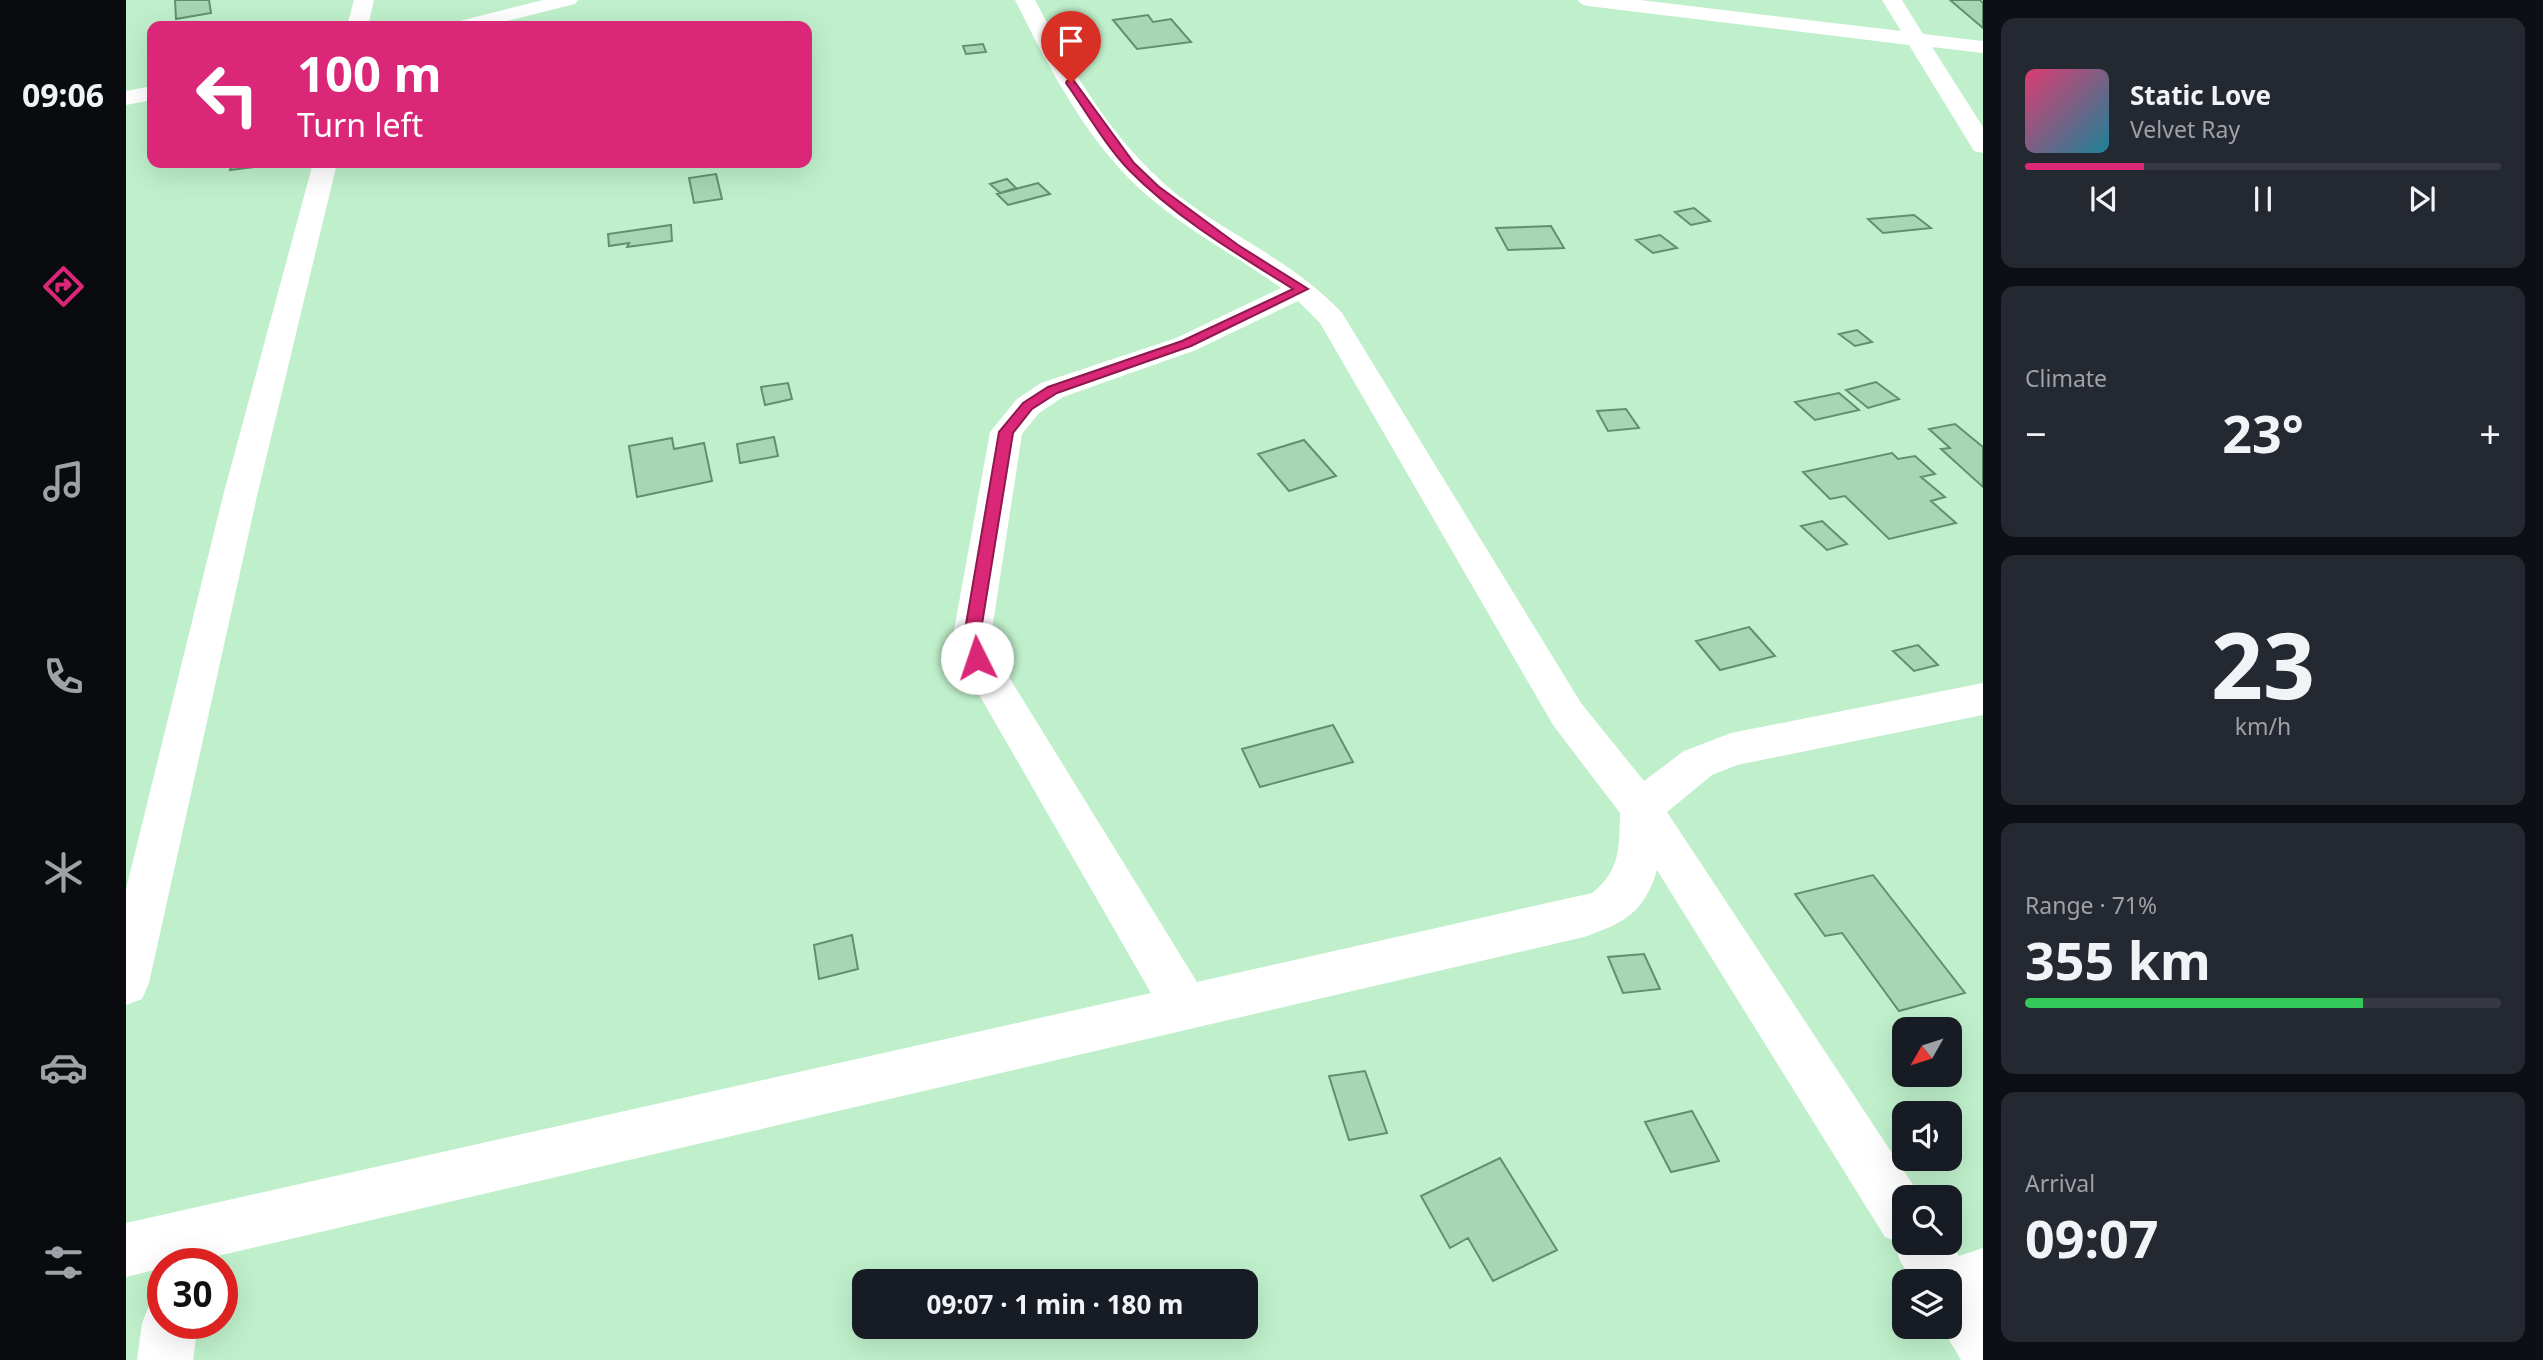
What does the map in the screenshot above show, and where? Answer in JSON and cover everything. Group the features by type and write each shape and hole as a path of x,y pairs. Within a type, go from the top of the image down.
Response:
{"street":[{"path":"359,21 364,0"},
{"path":"483,21 568,0"},
{"path":"1025,0 1056,62 1130,165 1154,188 1207,228 1302,289 1332,319 1567,714 1641,807 1892,1200"},
{"path":"1588,0 1983,47"},
{"path":"1892,0 1983,146"},
{"path":"126,99 147,94"},
{"path":"126,983 240,496 324,168"},
{"path":"1186,1008 977,658 973,630 1006,432 1028,406 1052,390 1186,344 1302,289"},
{"path":"191,1248 1186,1008 1584,916 1610,906 1625,891 1639,863 1641,807 1698,762 1731,750 1983,699"},
{"path":"126,1250 147,1250"},
{"path":"1962,1283 1983,1275"},
{"path":"1962,1308 1983,1344"},
{"path":"165,1360 168,1339"}],"building":[{"path":"175,0 209,0 211,13 176,19"},
{"path":"1950,0 1980,0 1983,3 1983,28"},
{"path":"1148,15 1153,22 1171,19 1191,42 1137,49 1113,20"},
{"path":"1082,27 1087,37 1070,39 1065,28"},
{"path":"983,44 986,52 966,54 963,46"},
{"path":"716,174 722,199 694,203 689,178"},
{"path":"1007,179 1016,188 1000,193 990,184"},
{"path":"1038,183 1050,194 1008,205 997,194"},
{"path":"1694,208 1710,221 1691,225 1675,212"},
{"path":"1914,215 1931,228 1883,233 1868,219"},
{"path":"671,225 672,241 627,247 629,243 609,246 608,234"},
{"path":"1551,226 1564,248 1508,250 1496,228"},
{"path":"1660,235 1677,248 1653,253 1636,240"},
{"path":"1857,330 1872,342 1855,346 1839,334"},
{"path":"1876,382 1899,399 1868,408 1846,390"},
{"path":"788,383 792,399 765,405 761,387"},
{"path":"1839,393 1859,410 1815,420 1795,402"},
{"path":"1626,409 1639,428 1608,431 1597,411"},
{"path":"1955,424 1983,447 1983,487 1941,449 1950,448 1929,429"},
{"path":"774,437 778,456 740,463 737,444"},
{"path":"672,438 674,449 704,443 712,481 637,497 629,446"},
{"path":"1304,440 1336,476 1289,491 1258,454"},
{"path":"1892,453 1898,459 1915,456 1935,474 1921,477 1945,497 1931,501 1956,523 1889,539 1845,496 1830,499 1803,472"},
{"path":"1822,521 1847,544 1827,550 1801,526"},
{"path":"1749,627 1775,656 1720,670 1696,641"},
{"path":"1918,645 1938,665 1914,671 1893,651"},
{"path":"1333,725 1353,762 1260,787 1242,749"},
{"path":"1873,875 1965,993 1899,1011 1842,933 1825,936 1795,894"},
{"path":"852,935 858,969 819,979 814,945"},
{"path":"1644,954 1660,989 1623,993 1608,957"},
{"path":"1365,1071 1387,1133 1349,1140 1329,1076"},
{"path":"1692,1111 1719,1161 1671,1172 1645,1122"},
{"path":"1500,1158 1557,1250 1493,1281 1468,1238 1450,1248 1421,1196"}],"route":[{"path":"977,658 973,630 1006,432 1028,406 1052,390 1157,356 1302,289 1234,247 1154,188 1130,165 1071,83"}]}
